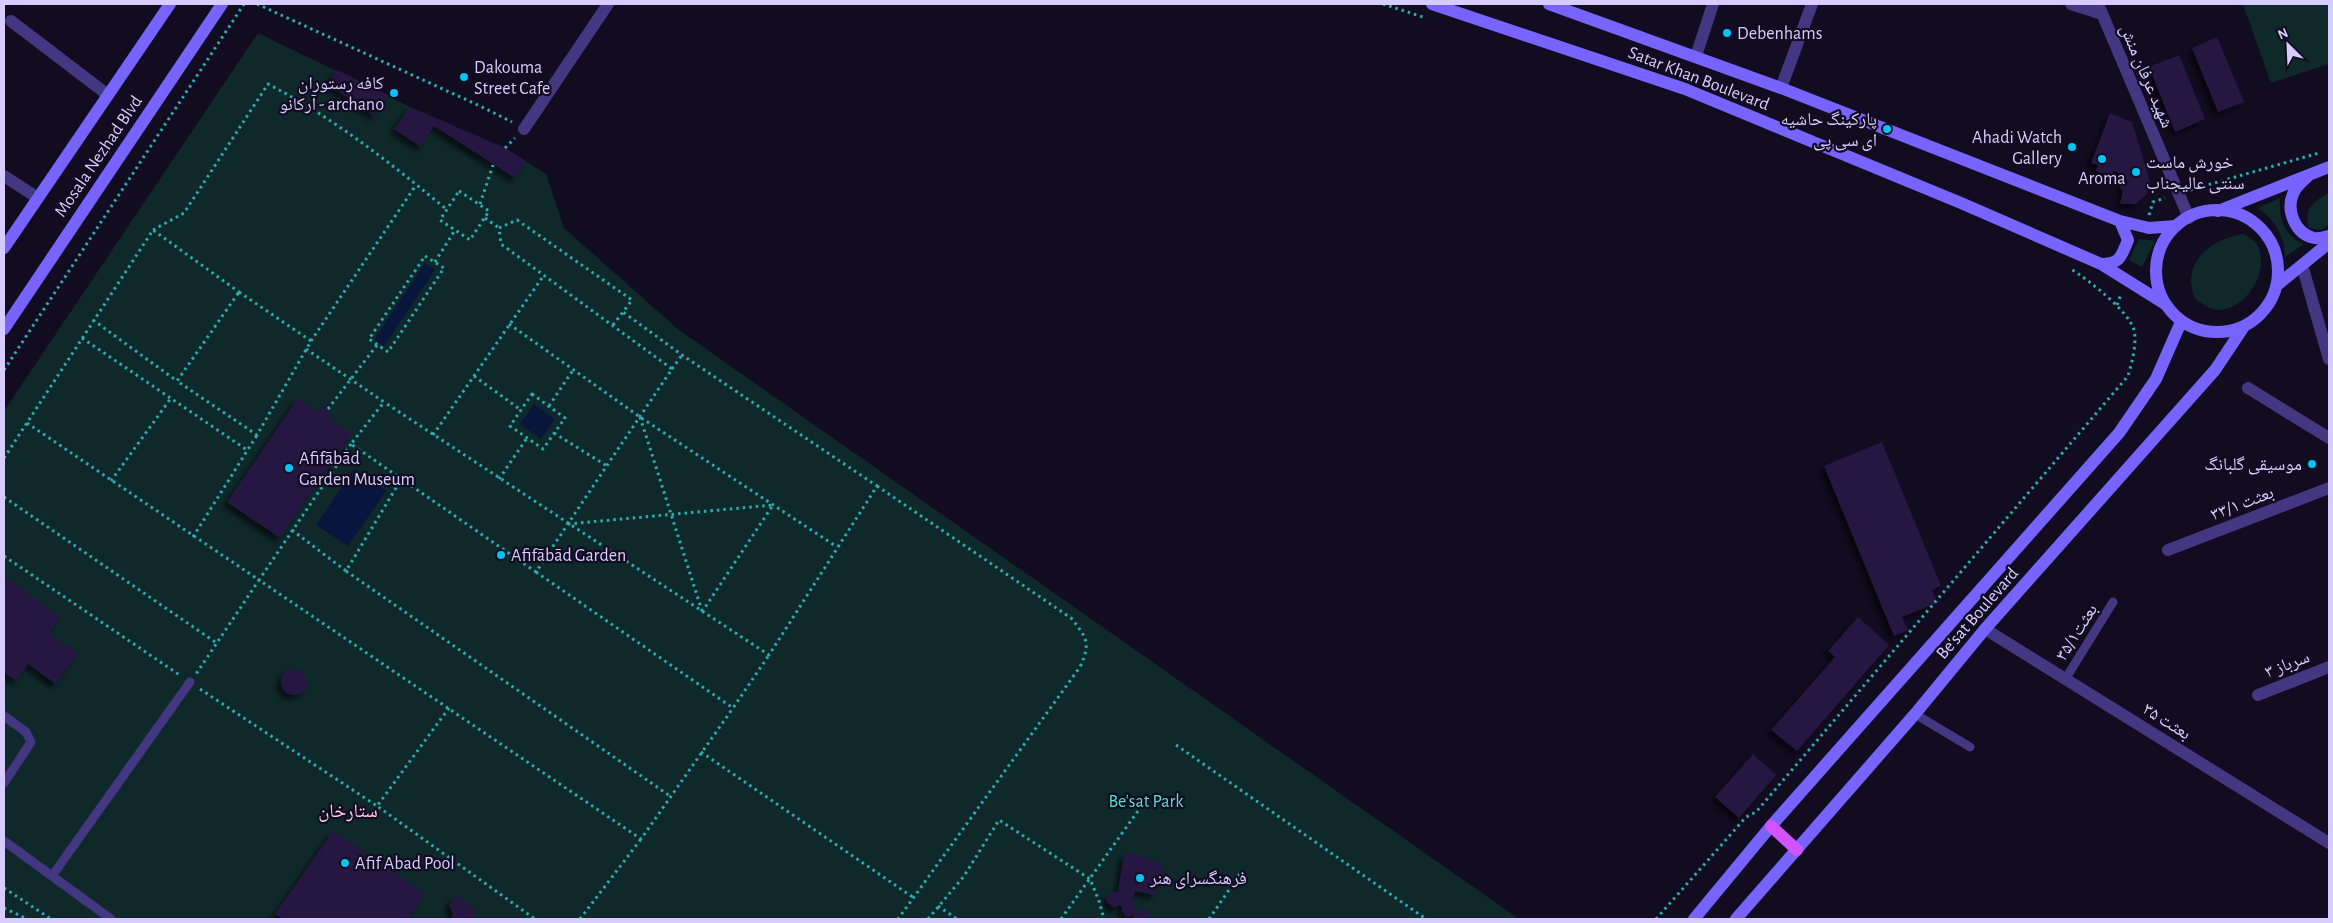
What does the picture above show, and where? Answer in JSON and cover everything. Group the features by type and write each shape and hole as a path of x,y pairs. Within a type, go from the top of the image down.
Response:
{"main road":[{"name":"Mosala Nezhad Blvd","path":"4,248 170,4"},
{"name":"Mosala Nezhad Blvd","path":"4,329 222,4"},
{"name":"Satar Khan Boulevard","path":"1432,4 1685,89 1961,202 2101,264 2165,304"},
{"name":"Satar Khan Boulevard","path":"1549,4 1782,88 2120,221 2145,227 2176,226"},
{"path":"2218,211 2329,167"},
{"path":"2310,174 2293,193 2290,210 2295,223 2306,235 2315,238 2329,236"},
{"path":"2218,211 2236,213 2252,221 2265,234 2274,250 2278,268 2276,286 2269,303 2256,318 2243,328 2223,332 2206,331 2181,322 2165,304 2158,288 2157,263 2165,239 2176,226 2189,218 2203,212 2218,211"},
{"path":"2101,264 2113,264 2122,257 2128,240 2120,221"},
{"path":"2276,286 2329,243"},
{"name":"Be'sat Boulevard","path":"1694,919 1771,826 2119,433 2156,379 2181,322"},
{"name":"Be'sat Boulevard","path":"1736,919 1916,714 1985,629 2215,370 2243,328"},
{"path":"1771,826 1797,850"}],"street":[{"path":"524,129 608,4"},
{"path":"1696,56 1713,4"},
{"path":"1782,88 1812,4"},
{"path":"2071,4 2100,9"},
{"name":"شهید عرفان منش","path":"2100,9 2189,218"},
{"path":"11,20 108,95"},
{"path":"4,176 38,198"},
{"path":"2302,265 2329,359"},
{"path":"2248,388 2329,438"},
{"name":"۳۳/۱ بعثت","path":"2168,550 2329,488"},
{"name":"۳۵ بعثت","path":"1985,629 2329,843"},
{"name":"۳ سرباز","path":"2258,694 2329,667"}],"lane":[{"name":"بعثت۳۵/۱","path":"2066,678 2113,602"},
{"path":"52,876 190,682"},
{"path":"1916,714 1970,747"},
{"path":"4,716 26,732 31,742 4,783"},
{"path":"4,841 111,919"}],"path":[{"path":"4,370 244,4"},
{"path":"257,4 480,106 524,129"},
{"path":"1383,4 1426,18"},
{"path":"4,458 153,230 184,213 268,84 300,101 362,141 446,209"},
{"path":"2145,227 2153,202 2178,193 2320,153"},
{"path":"479,204 494,165"},
{"path":"193,537 248,450 311,341 416,184"},
{"path":"459,191 490,211 470,240 440,220 446,209 459,191"},
{"path":"484,218 500,228"},
{"path":"500,228 517,220 632,300 613,325"},
{"path":"500,228 501,244 672,369"},
{"path":"153,230 311,341"},
{"path":"435,262 455,230"},
{"path":"425,256 444,268 388,352 377,345 368,339 425,256"},
{"path":"1656,919 1746,817 1756,812 2128,376 2133,358 2134,329 2117,305 2086,278 2064,264"},
{"path":"433,434 544,275"},
{"path":"2117,305 2126,280"},
{"path":"177,381 239,292"},
{"path":"623,312 682,355 1071,618 1084,634 1087,651 1080,667 898,919"},
{"path":"93,320 177,381 257,435"},
{"path":"510,324 640,417 837,548"},
{"path":"82,338 248,450"},
{"path":"328,409 377,345"},
{"path":"306,349 499,479 769,655"},
{"path":"536,572 682,355"},
{"path":"549,406 573,370"},
{"path":"474,376 521,410"},
{"path":"532,394 565,418 543,449 510,426 521,410 532,394"},
{"path":"111,481 171,398"},
{"path":"190,682 218,644 292,530 351,444 384,402"},
{"path":"640,417 702,612"},
{"path":"26,423 641,838"},
{"path":"554,433 607,466"},
{"path":"499,479 527,438"},
{"path":"351,444 734,708"},
{"path":"346,571 402,478"},
{"path":"580,919 641,838 734,708 877,486"},
{"path":"4,497 218,644"},
{"path":"568,524 773,505"},
{"path":"702,612 773,505"},
{"path":"292,530 346,571 670,796"},
{"path":"4,556 377,806 535,919"},
{"path":"377,806 449,708"},
{"path":"1176,746 1426,919"},
{"path":"701,752 914,898"},
{"path":"1061,919 1146,801"},
{"path":"928,919 964,876 999,820 1090,879 1100,901 1104,919"},
{"path":"1209,919 1242,871"},
{"path":"4,888 51,919"},
{"path":"938,906 957,919"},
{"path":"4,908 27,919"}],"green space":[{"path":"2243,4 2329,4 2329,64 2271,83"},
{"name":"Afifābād Garden","path":"258,33 410,107 505,148 546,174 564,228 679,330 1519,919 4,919 4,411"},
{"path":"2329,193 2329,225 2321,230 2309,228 2307,222 2308,211 2318,199"},
{"path":"2280,198 2284,226 2297,241 2304,244 2285,257 2285,250 2278,230 2258,208"},
{"path":"2244,234 2256,243 2260,253 2259,275 2254,286 2238,303 2229,308 2215,310 2208,307 2194,297 2191,281 2192,271 2201,255 2208,248 2225,239"},
{"path":"2139,239 2155,241 2142,267 2129,260"}],"water":[{"path":"425,263 435,270 384,346 374,340"},
{"path":"534,404 555,419 541,439 520,424"},
{"path":"354,469 386,491 348,546 316,525"}],"building":[{"path":"2217,37 2244,102 2218,112 2192,48"},
{"path":"2179,55 2205,119 2175,132 2149,67"},
{"path":"337,70 388,95 374,116 327,84"},
{"path":"410,107 505,148 526,161 515,178 434,126 421,147 394,129"},
{"path":"2110,113 2132,122 2151,185 2146,195 2136,204 2120,204 2123,190 2120,189 2125,175 2113,171 2111,176 2096,171 2098,165 2091,163"},
{"name":"Afifābād Garden Museum","path":"298,398 319,412 323,406 328,409 331,411 327,417 351,433 280,538 227,502"},
{"path":"1882,442 1941,586 1932,590 1937,603 1902,617 1908,630 1894,636 1824,466"},
{"path":"4,576 60,617 49,634 78,654 56,684 28,664 16,681 4,672"},
{"path":"1858,617 1889,645 1797,751 1771,730 1835,657 1828,651"},
{"path":"294,669 304,672 307,682 304,692 294,695 284,692 281,682 284,672"},
{"path":"1753,754 1776,775 1739,818 1715,797"},
{"name":"Afif Abad Pool","path":"333,831 425,894 408,919 283,919 275,914"},
{"name":"فرهنگسرای هنر","path":"1124,853 1145,857 1147,860 1160,861 1163,866 1155,895 1135,891 1132,902 1136,907 1135,911 1147,910 1150,914 1149,919 1133,919 1134,914 1131,913 1131,916 1126,917 1122,911 1122,906 1114,908 1107,902 1106,898 1110,893 1118,892"},
{"path":"456,895 477,910 471,919 450,919 453,915 449,905"}],"place":[{"name":"Debenhams","path":"1727,33"},
{"name":"Dakouma Street Cafe","path":"464,77"},
{"name":"کافه رستوران آرکانو - archano","path":"394,93"},
{"name":"پارکینگ حاشیه ای سی پی","path":"1887,129"},
{"name":"Ahadi Watch Gallery","path":"2072,147"},
{"name":"Aroma","path":"2102,159"},
{"name":"خورش ماست سنتی عالیجناب","path":"2136,172"},
{"name":"موسیقی گلبانگ","path":"2312,464"},
{"name":"Afifābād Garden Museum","path":"289,468"},
{"name":"Afifābād Garden","path":"501,555"},
{"name":"Afif Abad Pool","path":"345,863"},
{"name":"فرهنگسرای هنر","path":"1140,878"}],"district":[{"name":"ستارخان","path":"348,810"}],"park label":[{"name":"Be'sat Park","path":"1146,801"}]}
